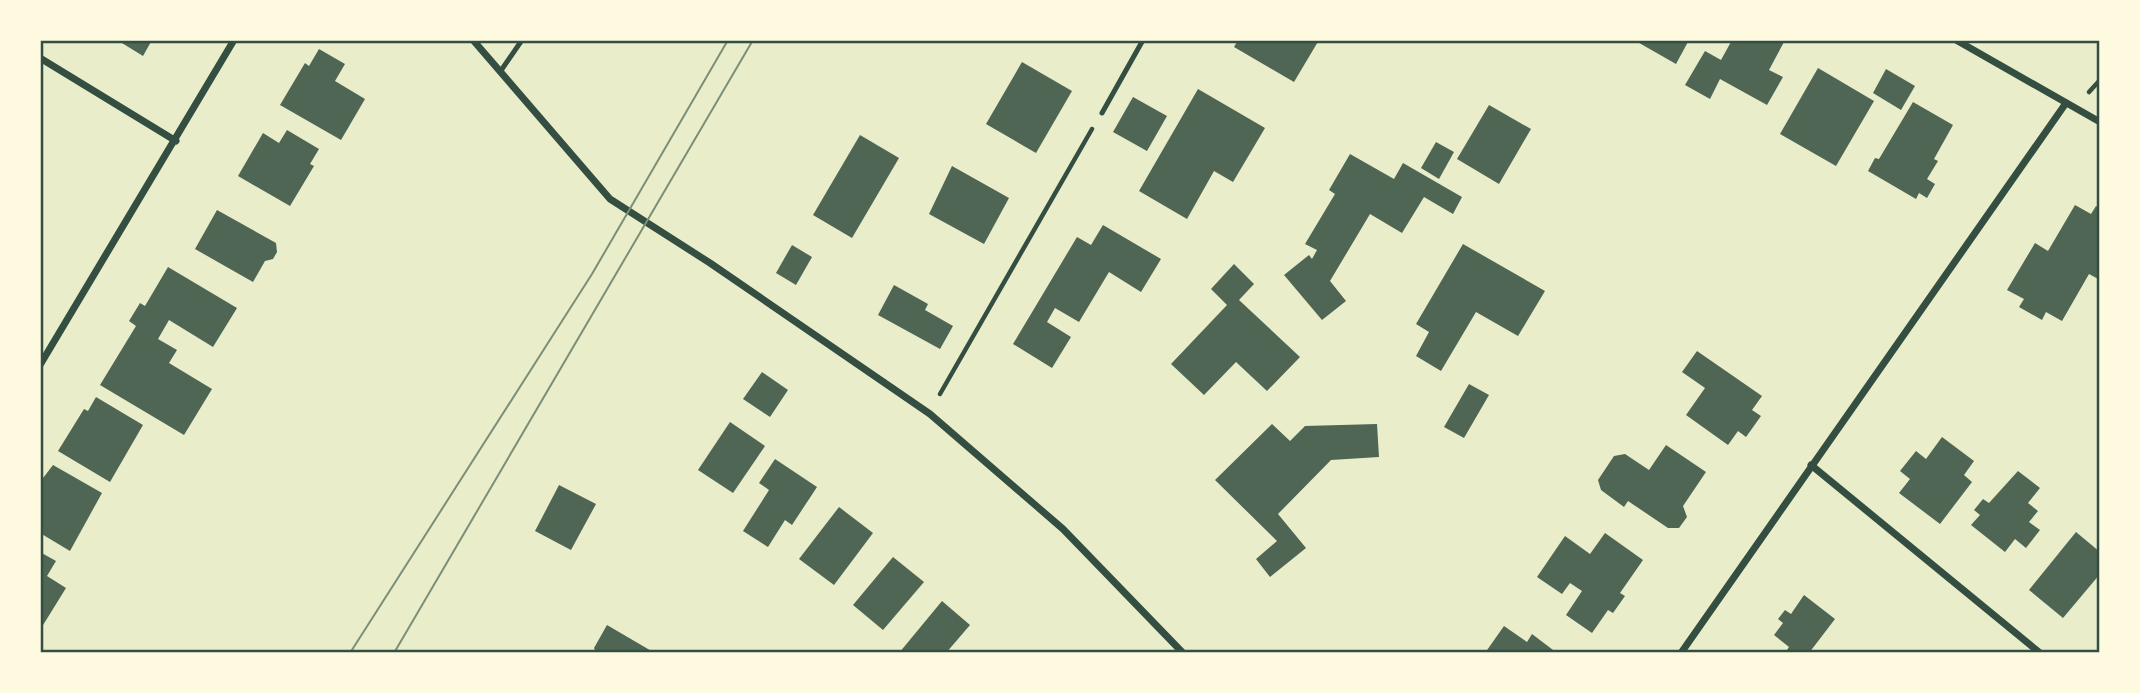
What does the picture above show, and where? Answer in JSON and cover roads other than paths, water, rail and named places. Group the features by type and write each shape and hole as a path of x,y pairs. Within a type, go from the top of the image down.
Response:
{"street":[{"path":"40,365 234,40"},
{"path":"473,40 610,199 710,263 930,414 1063,528 1183,653"},
{"path":"1956,40 2100,122"},
{"path":"40,58 176,141"},
{"path":"1681,653 2066,103"},
{"path":"1811,465 2040,653"}],"lane":[{"path":"500,72 522,40"},
{"path":"1102,113 1143,40"}],"tram line":[{"path":"350,653 592,274 728,40"},
{"path":"394,653 753,40"}]}
